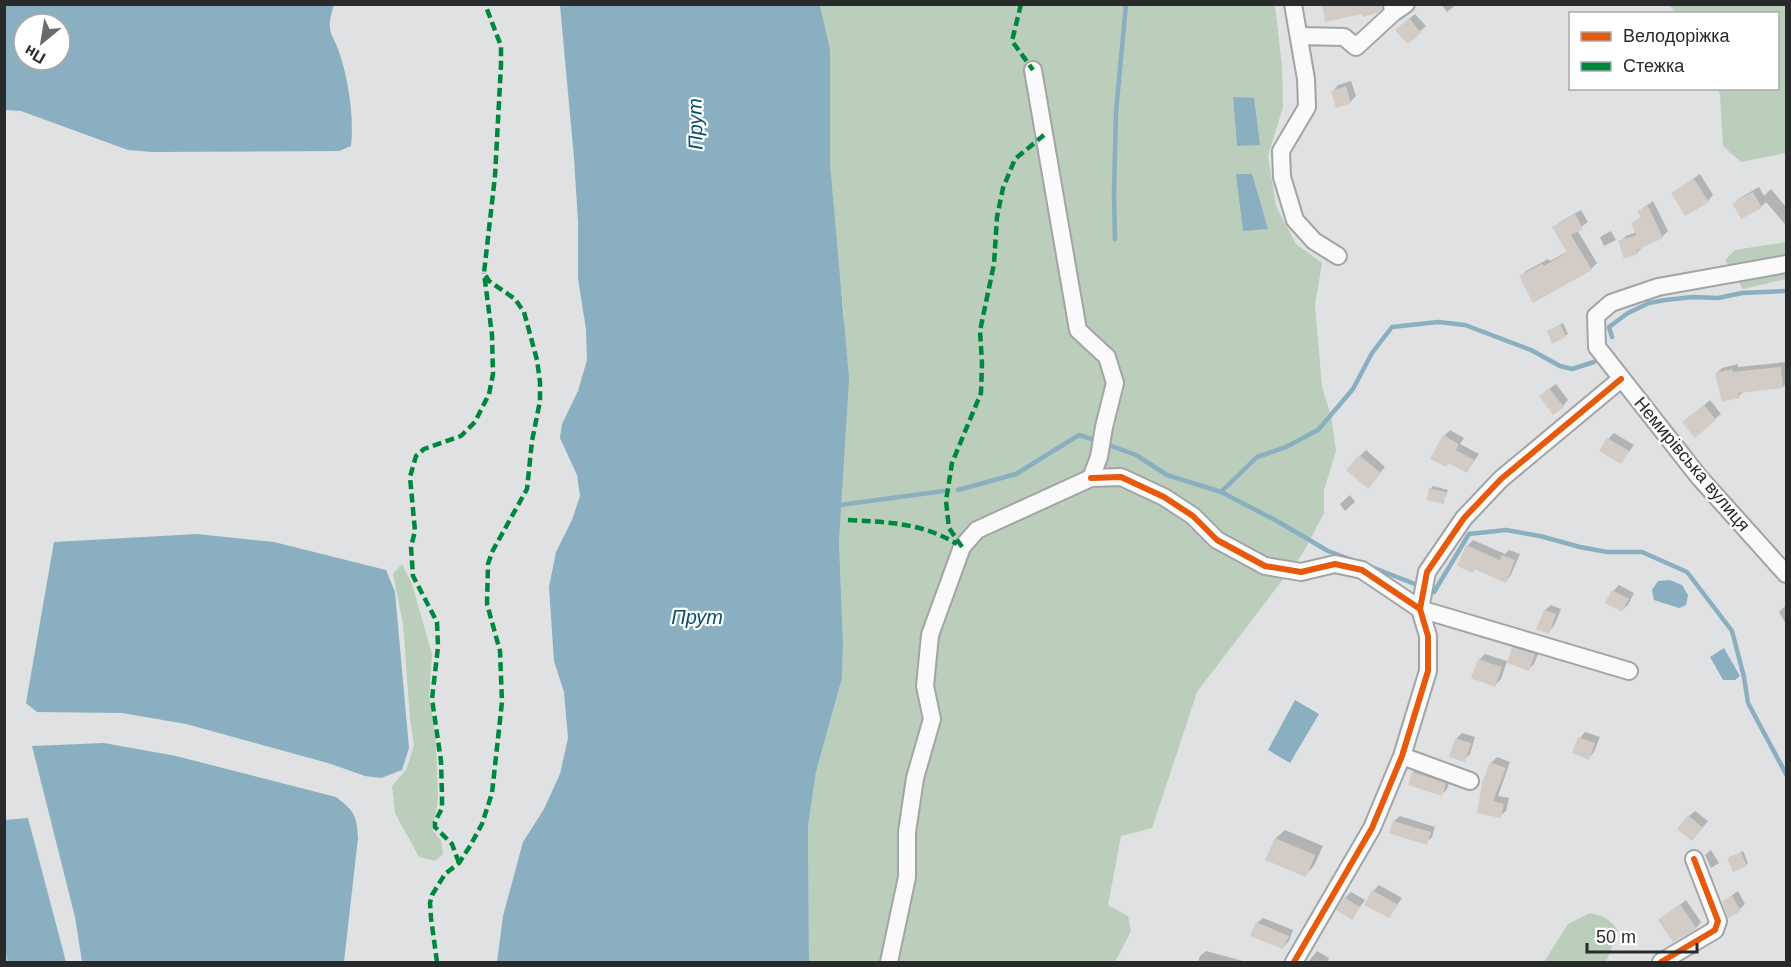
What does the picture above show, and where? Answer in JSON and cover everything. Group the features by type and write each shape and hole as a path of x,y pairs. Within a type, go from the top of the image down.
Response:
{"street":[{"path":"1293,4 1306,79 1307,107 1281,151 1282,177 1295,220 1314,241 1338,256"},
{"path":"1299,36 1344,37 1356,47 1397,7"},
{"path":"1033,70 1078,330 1107,357 1115,383 1099,456 1091,478"},
{"name":"Немирівська вулиця","path":"1786,264 1658,287 1611,303 1596,316 1597,347 1699,477 1786,574"},
{"path":"1294,963 1372,828 1402,756 1428,671 1428,636 1420,605 1427,572 1464,518 1501,479 1621,378"},
{"path":"889,963 907,877 907,832 915,778 932,719 925,686 930,635 962,547 977,530 1091,478 1121,477 1164,497 1193,516 1217,540 1265,566 1301,572 1335,564 1362,570 1420,605 1629,671"},
{"path":"1402,756 1470,781"},
{"path":"1661,963 1715,930 1718,921 1694,859"}],"green space":[{"path":"820,5 1275,5 1282,67 1283,107 1268,156 1276,206 1296,244 1322,263 1315,305 1322,387 1331,416 1336,451 1324,490 1324,513 1303,553 1197,692 1152,828 1121,836 1108,905 1128,916 1131,931 1115,962 809,962 808,826 816,772 842,678 843,643 839,541 844,314 830,164 830,49","holes":["1233,98 1253,98 1238,146"]},
{"path":"1669,5 1786,5 1786,153 1741,162 1723,146 1718,90 1779,90 1779,12 1675,12"},
{"path":"1786,242 1786,279 1743,289 1725,260 1735,250"},
{"path":"402,564 412,584 432,654 429,695 436,742 438,799 433,831 441,841 443,854 435,861 419,857 395,813 392,786 406,770 414,745 403,624 393,574"},
{"path":"1590,913 1606,919 1618,931 1606,962 1544,962 1568,924"}],"water":[{"path":"4,5 334,5 330,28 341,58 348,90 352,125 351,146 339,151 152,152 128,150 21,111 5,110"},
{"name":"Прут","path":"560,5 820,5 830,49 830,164 849,378 839,541 842,678 816,772 808,826 809,962 497,962 503,916 523,842 544,809 560,774 568,738 564,692 554,661 549,587 556,552 572,520 580,496 577,475 560,438 562,424 578,391 587,360 586,329 578,279 578,221 574,158"},
{"path":"1233,97 1254,98 1260,145 1237,146"},
{"path":"1236,174 1252,174 1268,229 1243,231"},
{"path":"197,534 274,542 386,570 395,592 409,748 402,770 381,778 365,776 328,763 186,724 122,713 37,712 26,703 54,542"},
{"path":"1670,580 1682,585 1688,595 1686,605 1679,608 1654,600 1652,590 1658,581"},
{"path":"1724,648 1740,676 1735,680 1723,680 1710,657"},
{"path":"1295,700 1319,714 1290,763 1268,750"},
{"path":"104,743 176,756 336,797 347,806 357,824 358,838 344,962 82,962 75,917 32,746"},
{"path":"28,818 66,962 7,962 4,931 5,820"}],"building":[{"path":"1322,4 1382,4 1382,9 1363,17 1362,14 1325,22"},
{"path":"1409,18 1421,33 1408,44 1395,30"},
{"path":"1346,86 1351,103 1336,108 1331,91"},
{"path":"1694,179 1709,202 1685,216 1671,193"},
{"path":"1753,192 1762,208 1741,219 1732,203"},
{"path":"1648,206 1663,238 1637,250 1638,254 1624,259 1618,241 1636,235 1631,223 1641,218 1637,211"},
{"path":"1575,214 1583,229 1571,235 1592,270 1533,303 1519,276 1542,264 1544,266 1567,252 1552,227"},
{"path":"1561,325 1566,337 1552,344 1547,331"},
{"path":"1781,367 1783,388 1738,393 1740,398 1722,402 1715,373 1732,369 1733,372"},
{"path":"1549,388 1564,407 1553,415 1539,396"},
{"path":"1704,405 1716,420 1695,438 1682,422"},
{"path":"1443,435 1459,444 1456,450 1474,460 1467,473 1448,463 1446,467 1430,459"},
{"path":"1607,438 1629,451 1621,464 1599,451"},
{"path":"1359,455 1381,473 1368,489 1346,470"},
{"path":"1429,488 1446,492 1444,504 1427,500"},
{"path":"1466,545 1500,560 1502,555 1515,560 1506,583 1474,569 1473,573 1457,566"},
{"path":"1612,590 1629,599 1622,612 1605,603"},
{"path":"1544,610 1556,614 1549,634 1536,629"},
{"path":"1512,647 1535,654 1529,671 1507,663"},
{"path":"1478,659 1502,667 1495,687 1471,678"},
{"path":"1578,737 1595,743 1589,760 1572,753"},
{"path":"1455,738 1471,743 1465,762 1449,757"},
{"path":"1490,762 1506,768 1493,801 1504,804 1501,818 1477,813 1482,783"},
{"path":"1412,772 1446,783 1442,796 1408,785"},
{"path":"1688,815 1703,828 1692,841 1677,829"},
{"path":"1393,821 1431,832 1427,845 1389,833"},
{"path":"1275,838 1315,855 1306,877 1265,860"},
{"path":"1741,852 1747,866 1733,872 1727,858"},
{"path":"1372,890 1397,904 1389,918 1364,905"},
{"path":"1732,896 1741,911 1728,918 1722,901"},
{"path":"1344,897 1360,907 1352,920 1336,910"},
{"path":"1680,904 1697,929 1673,942 1658,920"},
{"path":"1256,922 1289,936 1283,949 1250,936"}],"waterway":[{"path":"1115,239 1116,112 1126,4"},
{"path":"1612,337 1609,327 1628,313 1649,303 1693,297 1718,298 1742,293 1786,291"},
{"path":"1221,492 1257,457 1286,447 1318,430 1353,389 1372,353 1392,327 1438,322 1465,325 1531,350 1560,366 1572,369 1594,362"},
{"path":"958,490 1016,474 1079,435 1098,441"},
{"path":"1106,444 1136,455 1167,475 1221,492 1328,551 1352,560"},
{"path":"834,507 944,491"},
{"path":"1427,589 1434,592 1469,534 1506,530 1607,552 1642,552 1687,572 1732,631 1748,703 1786,774"},
{"path":"1369,566 1420,586"}],"marked path":[{"path":"437,962 431,918 432,895 445,874 459,863 470,846 482,824 492,793 502,702 500,651 487,604 488,564 492,552 527,489 532,441 540,401 537,360 524,312 515,299 489,281 484,273 495,176 501,65 501,46 485,4"},
{"path":"1021,4 1012,41 1033,70"},
{"path":"962,547 949,528 946,501 952,463 981,393 980,331 994,264 997,217 1003,188 1015,159 1044,135"},
{"path":"459,863 452,844 435,827 442,808 441,761 432,699 438,647 437,622 413,576 411,547 415,531 410,477 416,456 424,449 461,436 475,422 489,394 493,374 492,335 484,273"},
{"path":"848,520 891,523 918,528 957,544"}],"cycle path":[{"path":"1294,962 1372,828 1402,756 1428,671 1428,636 1420,609 1427,572 1464,518 1501,479 1621,379"},
{"path":"1091,478 1121,477 1164,497 1193,516 1217,540 1265,566 1301,572 1335,564 1362,570 1420,609"},
{"path":"1661,962 1715,930 1718,921 1694,859"}]}
